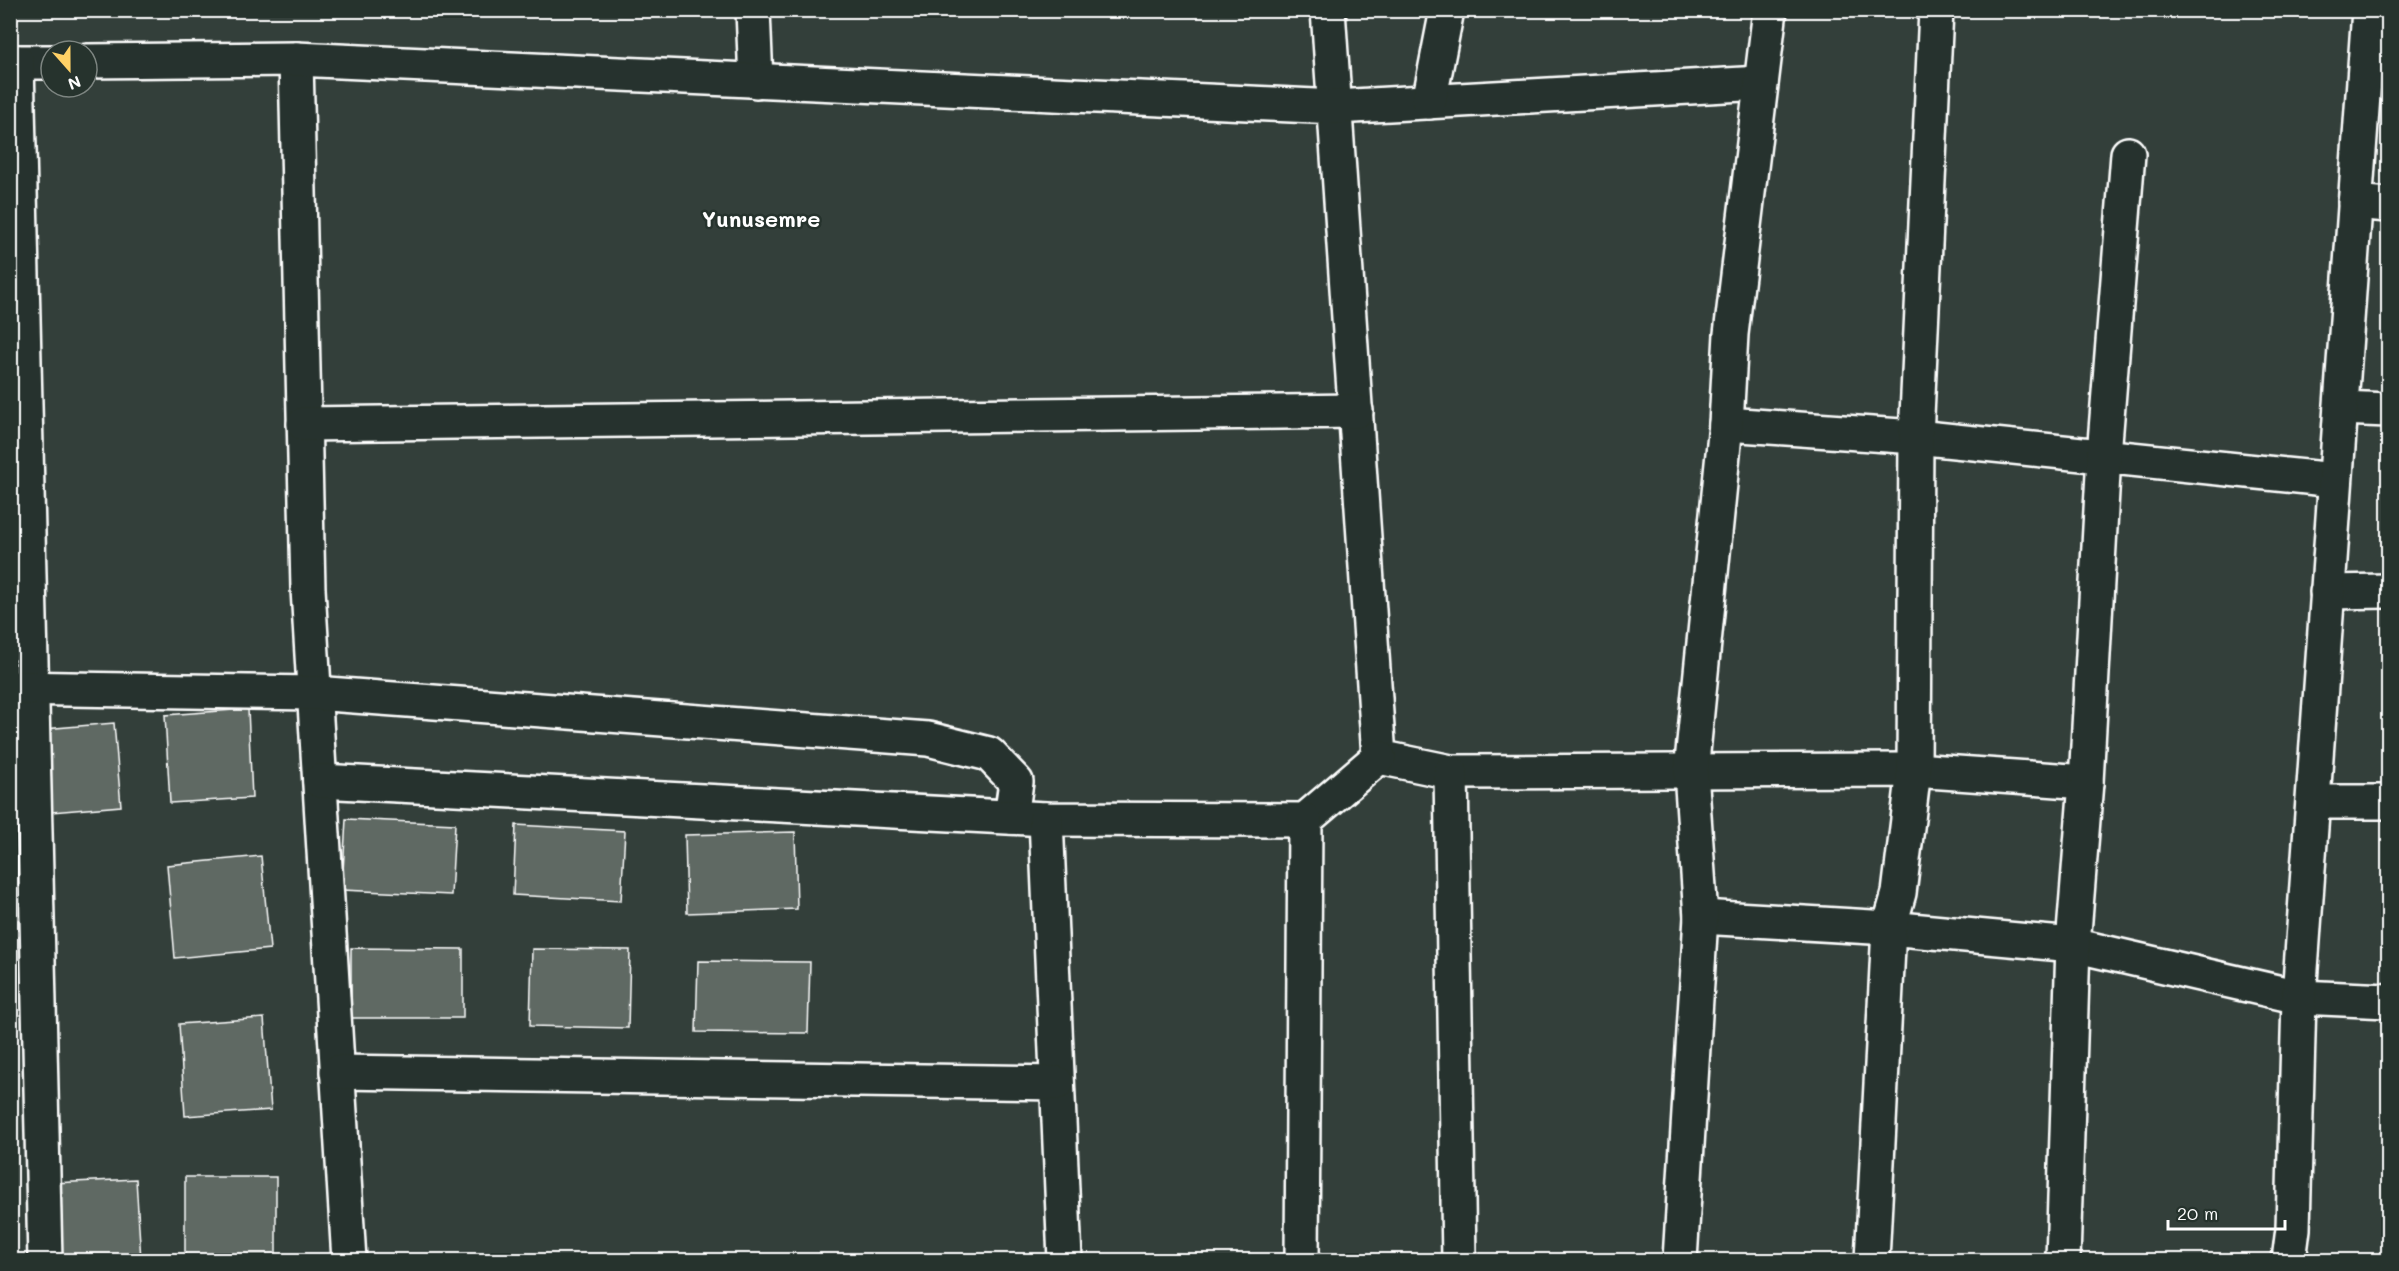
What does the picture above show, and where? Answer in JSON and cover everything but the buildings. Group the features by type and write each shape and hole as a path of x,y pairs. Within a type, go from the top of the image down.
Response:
{"street":[{"path":"753,10 756,81"},
{"path":"1328,10 1379,757"},
{"path":"1429,102 1447,10"},
{"path":"1680,1260 1701,917 1691,772 1726,424 1731,334 1770,10"},
{"path":"1872,1260 1889,928 1899,893 1914,770 1916,437 1936,10"},
{"path":"2289,1260 2293,1228 2299,997 2368,10"},
{"path":"296,59 309,589 349,1260"},
{"path":"99,61 296,59 1336,107 1761,83"},
{"path":"39,62 14,62 21,689 45,1260"},
{"path":"2063,1260 2073,945 2086,782 2104,455 2128,154"},
{"path":"2355,202 2388,205"},
{"path":"2341,408 2388,410"},
{"path":"304,424 1356,411"},
{"path":"1726,424 1916,437 2335,480"},
{"path":"2328,592 2388,591"},
{"path":"21,689 314,693 928,739 989,754 1016,782 1011,817"},
{"path":"1379,757 1451,772 1914,770 2086,782"},
{"path":"320,781 1046,819 1305,820 1379,757"},
{"path":"1451,772 1459,1260"},
{"path":"2313,802 2388,801"},
{"path":"1046,819 1065,1260"},
{"path":"1302,1260 1305,820"},
{"path":"1701,917 1889,928 2073,945 2299,997 2388,1001"},
{"path":"337,1072 1057,1083"}],"district":[{"name":"Yunusemre","path":"761,218"}]}
